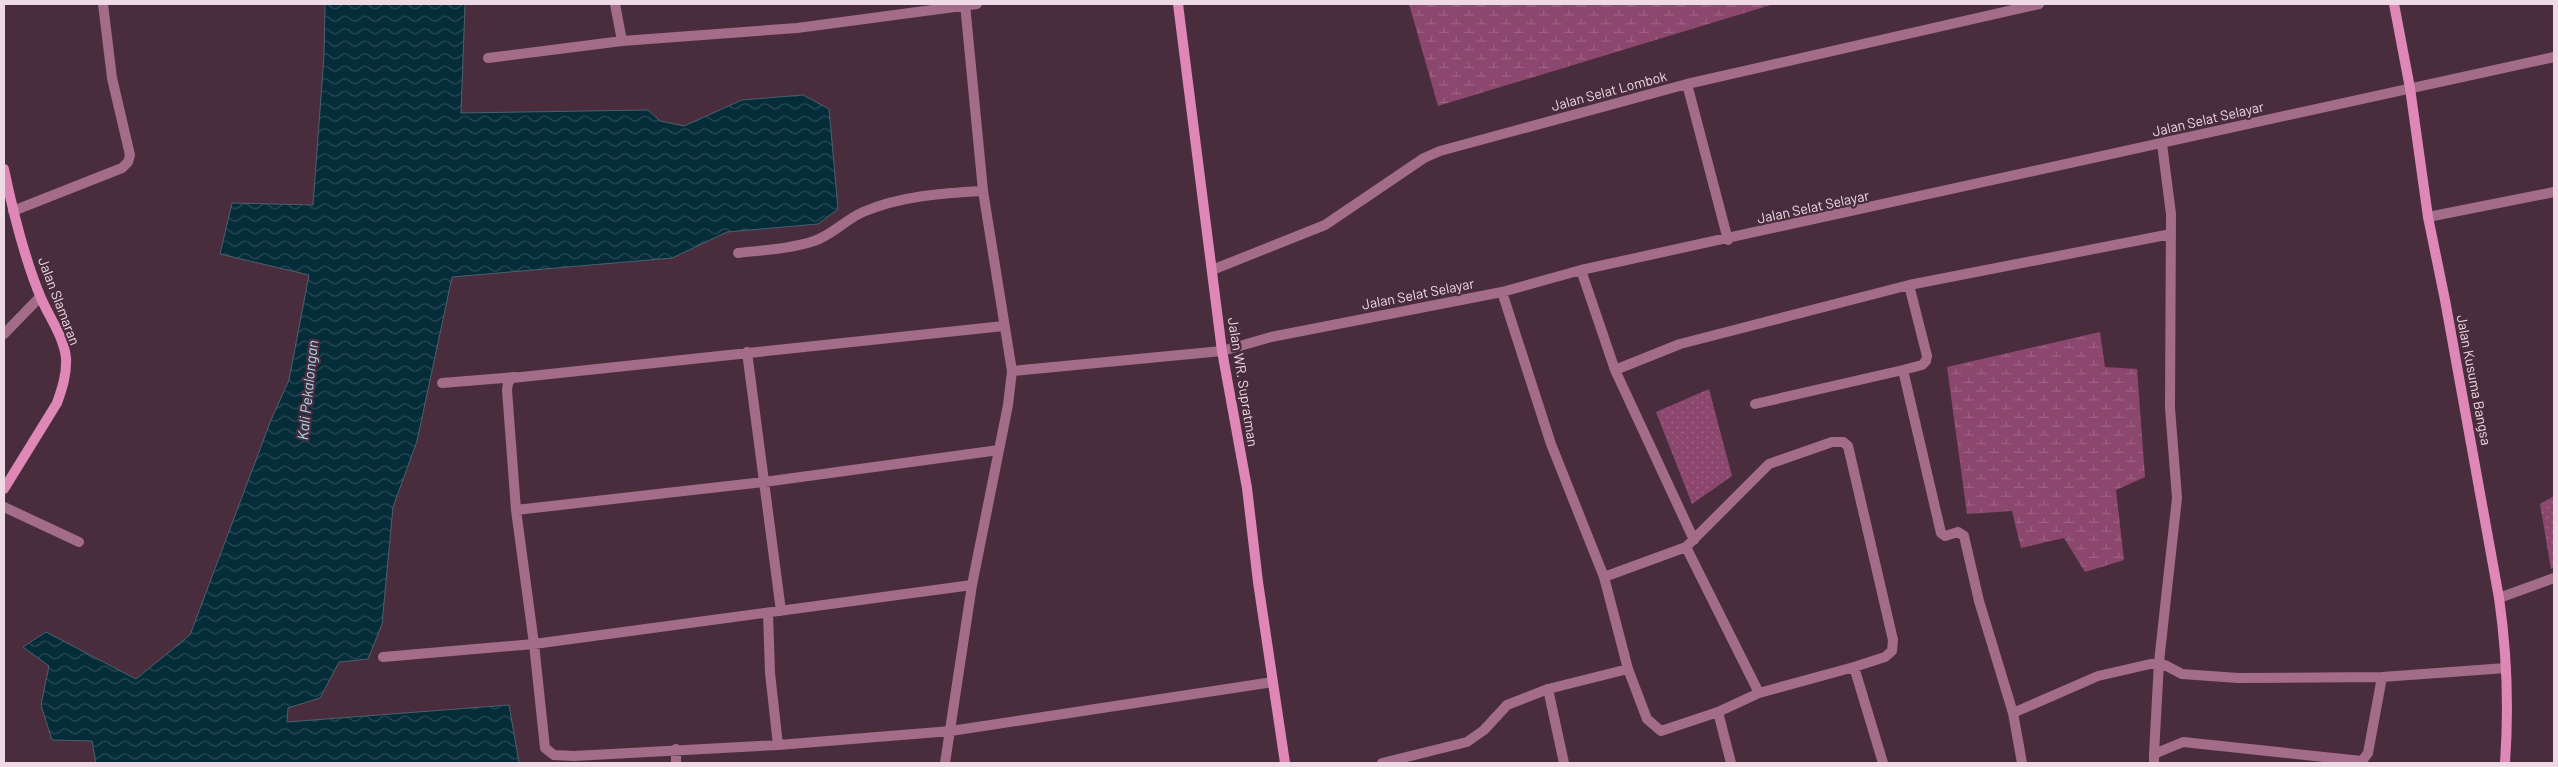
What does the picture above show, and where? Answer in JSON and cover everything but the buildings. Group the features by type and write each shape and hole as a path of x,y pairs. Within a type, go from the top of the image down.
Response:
{"street":[{"path":"12,211 122,168 128,162 130,155 112,78 103,4"},
{"path":"615,4 622,41"},
{"path":"945,763 972,585 1008,405 1012,371 983,191 965,4"},
{"path":"488,58 622,41 797,28 965,4 977,4"},
{"name":"Jalan WR. Supratman","path":"1178,4 1222,351 1247,488 1285,763"},
{"name":"Jalan Selat Lombok","path":"1212,270 1325,224 1424,158 1440,151 1687,84 2039,4"},
{"name":"Jalan Kusuma Bangsa","path":"2394,4 2410,88 2428,217 2453,338 2499,598 2508,702 2505,763"},
{"name":"Jalan Selat Selayar","path":"1012,371 1222,351 1271,337 1502,292 1582,270 1728,240 2554,57"},
{"path":"1687,84 1728,240"},
{"path":"2156,756 2177,498 2170,408 2171,234 2162,144"},
{"name":"Jalan Slamaran","path":"4,169 12,211 40,297 61,340 66,356 65,375 57,403 4,489"},
{"path":"738,253 814,241 829,235 861,213 894,202 936,193 983,191"},
{"path":"2428,217 2554,192"},
{"path":"1615,370 1680,344 1909,285 2171,234"},
{"path":"1582,270 1615,370 1690,544 1759,693"},
{"path":"1755,404 1922,365 1926,361 1909,285"},
{"path":"1502,292 1550,444 1604,577 1628,669 1651,725 1661,731 1718,712 1759,693 1854,667 1885,656 1892,651 1893,640 1848,446 1844,442 1832,442 1769,464 1690,544 1604,577"},
{"path":"4,334 40,297"},
{"path":"442,383 1004,326"},
{"path":"747,352 781,611"},
{"path":"1903,370 1941,533 1945,536 1958,532 1964,536 1979,601 2013,713 2022,763"},
{"path":"515,377 508,383 507,390 516,510 534,644 544,745 551,754 563,760 676,749 778,745 951,731 1273,682"},
{"path":"516,510 764,482 999,450"},
{"path":"4,507 79,542"},
{"path":"2499,598 2554,578"},
{"path":"383,657 534,644 972,585"},
{"path":"768,613 770,673 778,745"},
{"path":"2013,713 2098,676 2162,664 2182,674 2238,678 2382,677 2506,668"},
{"path":"1854,667 1883,763"},
{"path":"1382,763 1467,742 1484,730 1507,705 1548,689 1628,669"},
{"path":"2156,756 2175,744 2190,743 2303,757 2362,761 2367,756 2370,747 2382,677"},
{"path":"1548,689 1564,763"},
{"path":"1718,712 1731,763"},
{"path":"676,749 676,763"}],"green space":[{"path":"1409,4 1774,4 1438,106"},
{"path":"2100,332 2105,367 2137,369 2145,477 2116,490 2124,560 2085,572 2064,538 2021,548 2012,511 1967,514 1947,367"},
{"path":"1709,389 1732,476 1692,504 1656,412"},
{"path":"2554,496 2554,567 2551,569 2540,504"}],"water":[{"name":"Kali Pekalongan","path":"325,4 465,4 461,113 648,110 660,121 684,126 742,100 803,95 829,109 838,209 818,224 727,232 672,258 452,277 417,441 393,507 382,624 368,659 339,662 320,698 288,708 287,722 509,705 519,763 96,763 92,741 52,740 41,705 49,666 23,647 46,632 136,679 190,635 271,420 289,380 309,275 220,254 232,203 313,205 324,56"}]}
